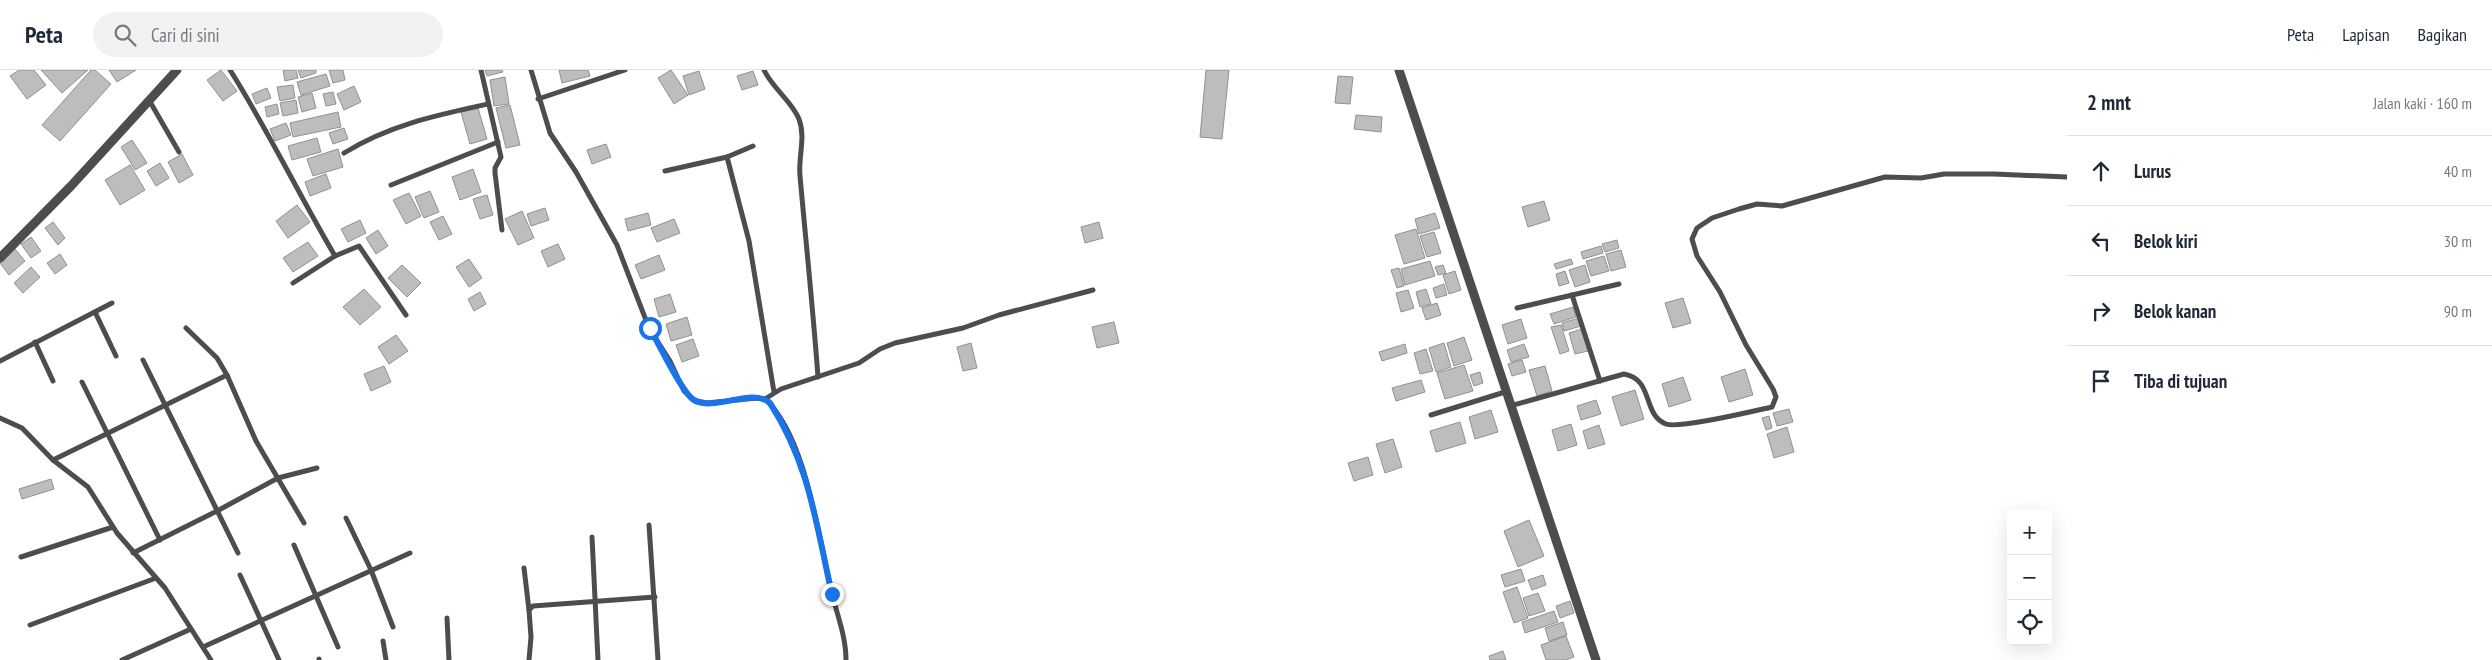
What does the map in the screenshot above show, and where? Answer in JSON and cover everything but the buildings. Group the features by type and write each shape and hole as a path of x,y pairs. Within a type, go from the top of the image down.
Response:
{"street":[{"path":"0,258 70,186 177,70"},
{"path":"230,70 256,111 304,204 334,256"},
{"path":"482,70 501,157 495,168 495,173 502,230"},
{"path":"531,70 538,99 550,133 576,172 617,246 650,328 670,361 684,391 695,401 708,404 756,398 766,399 774,392 859,363 880,349 895,343 963,328 999,315 1093,290"},
{"path":"538,99 625,70"},
{"path":"764,70 772,85 792,106 802,130 800,173 810,260 818,377"},
{"path":"1398,70 1452,225 1505,392 1596,660"},
{"path":"149,100 179,152"},
{"path":"344,153 358,145 422,118 488,104"},
{"path":"391,185 498,142"},
{"path":"665,171 726,157 753,146"},
{"path":"726,157 749,241 774,392"},
{"path":"1510,406 1624,374 1635,376 1640,382 1654,414 1658,419 1668,424 1728,417 1772,406 1776,397 1773,389 1746,345 1720,292 1697,256 1692,239 1697,228 1712,218 1757,204 1782,206 1885,176 1921,178 1944,174 1994,174 2067,177"},
{"path":"293,283 334,256 359,246 406,315"},
{"path":"1517,308 1619,284"},
{"path":"1572,295 1600,381"},
{"path":"0,361 112,303"},
{"path":"95,312 116,356"},
{"path":"186,328 216,358 228,375 256,441 304,523"},
{"path":"35,342 54,381"},
{"path":"142,360 238,552"},
{"path":"53,460 228,375"},
{"path":"82,382 160,540"},
{"path":"1431,416 1505,392"},
{"path":"766,399 792,441 804,472 830,586 840,621 846,660"},
{"path":"0,418 22,428 53,460 88,487 113,527 156,578 212,660"},
{"path":"133,552 217,511 278,478 317,468"},
{"path":"346,518 371,570 392,627"},
{"path":"649,525 658,660"},
{"path":"21,557 113,527"},
{"path":"592,537 598,660"},
{"path":"294,545 338,648"},
{"path":"203,647 410,552"},
{"path":"524,568 531,637 529,660"},
{"path":"240,575 279,660"},
{"path":"30,625 156,578"},
{"path":"529,610 536,605 654,597"},
{"path":"447,618 449,660"},
{"path":"122,660 191,629"},
{"path":"383,641 386,660"}],"route":[{"path":"650,328 670,361 684,391 695,401 708,404 756,398 766,399 770,403 792,441 804,472 832,594"}]}
